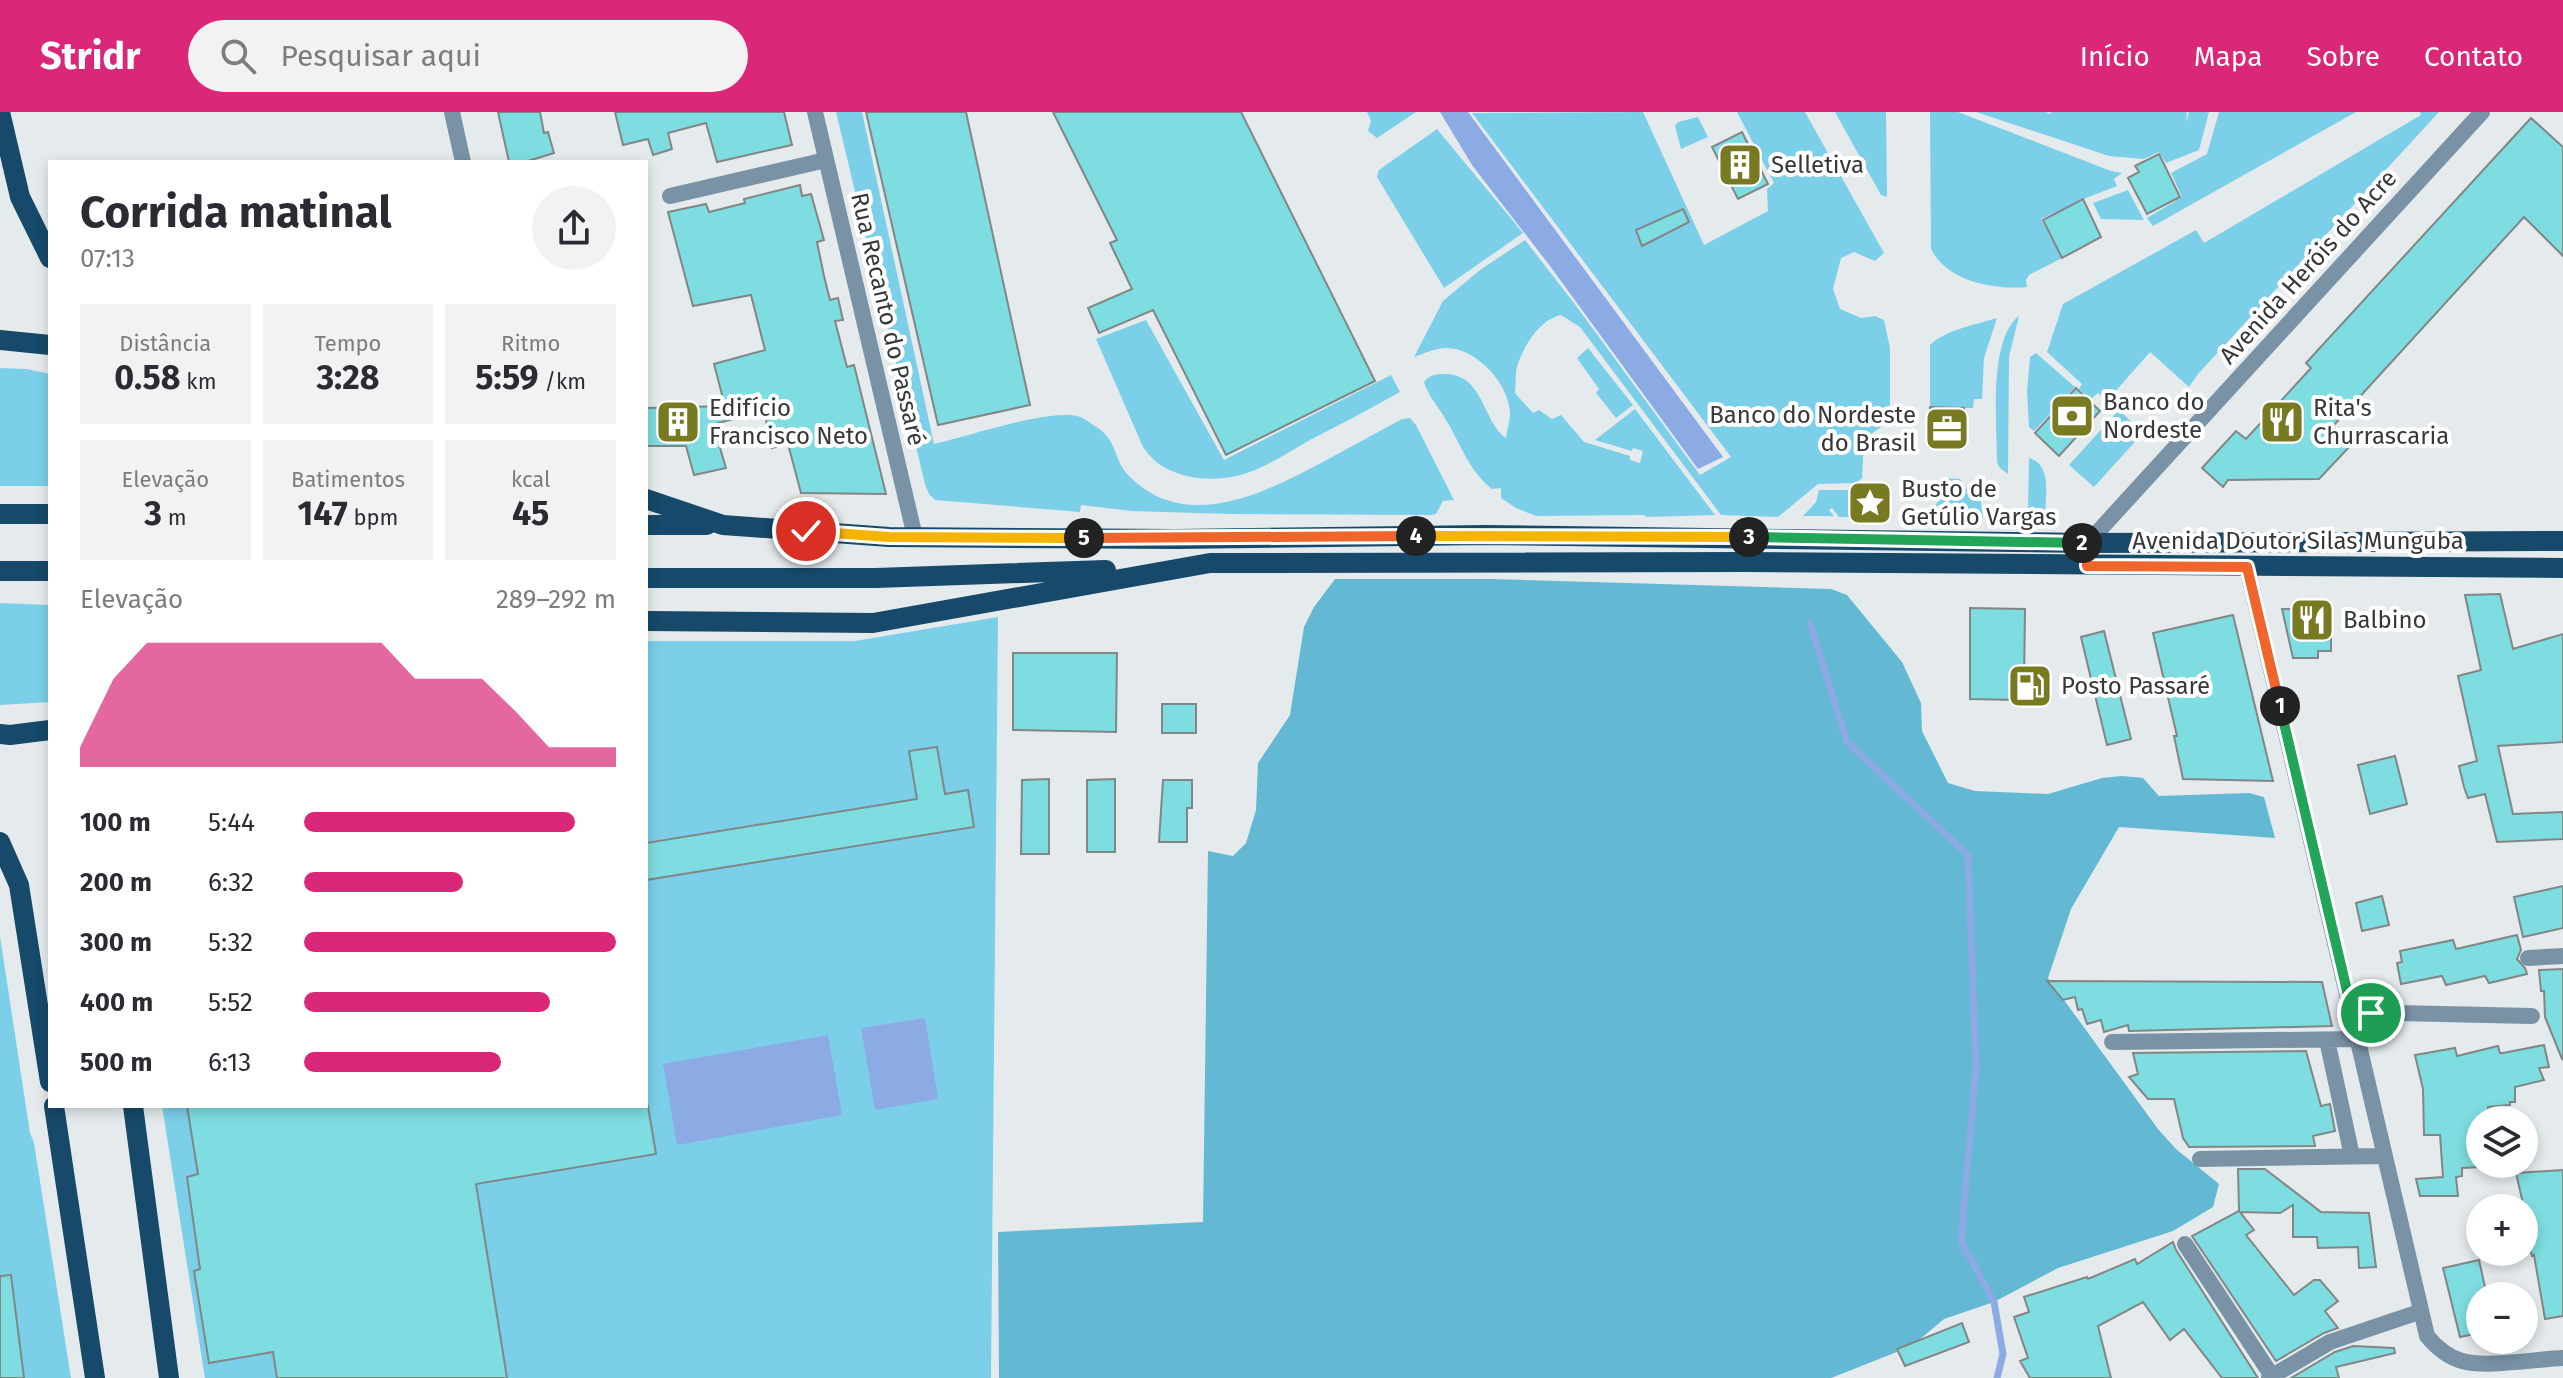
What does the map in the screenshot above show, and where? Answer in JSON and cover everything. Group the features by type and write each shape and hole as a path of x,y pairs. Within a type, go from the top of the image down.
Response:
{"main road":[{"path":"0,112 20,197 48,254"},
{"path":"0,340 48,345"},
{"name":"Avenida Doutor Silas Munguba","path":"648,500 723,525 915,537 1176,539 1486,535 2088,543 2563,541"},
{"path":"0,514 48,514"},
{"path":"648,525 723,525"},
{"name":"Avenida Doutor Silas Munguba","path":"648,621 873,623 1210,563 1746,562 2563,568"},
{"path":"648,578 876,578 1096,571 1210,563"},
{"path":"0,571 48,571"},
{"path":"0,734 48,730"},
{"path":"0,842 19,885 48,1069"},
{"path":"54,1108 95,1378"},
{"path":"133,1108 169,1378"}],"street":[{"path":"452,112 463,160"},
{"name":"Rua Recanto do Passaré","path":"815,112 915,537"},
{"name":"Avenida Heróis do Acre","path":"2088,543 2482,112"},
{"path":"670,196 826,160"},
{"path":"2087,566 2088,543"},
{"path":"2247,567 2427,1336 2436,1347 2462,1361 2478,1363 2563,1358"},
{"path":"2528,958 2563,956"},
{"path":"2352,1012 2532,1016"},
{"path":"2112,1042 2358,1039"},
{"path":"2327,1040 2352,1156"},
{"path":"2200,1159 2385,1156"},
{"path":"2185,1244 2270,1377 2330,1342 2419,1312"}],"shaded area":[{"path":"836,112 862,112 934,444 1027,420 1077,416 1108,437 1124,470 1152,494 1176,503 1200,505 1226,502 1275,486 1402,419 1410,418 1454,500 1443,501 1436,514 1431,515 1230,514 1131,511 1081,505 1080,512 935,500 925,484"},
{"path":"1367,112 1416,112 1377,138 1368,131 1371,121"},
{"path":"1440,112 1468,112 1723,457 1698,469 1472,165"},
{"path":"1643,112 1704,245 1768,211 1767,189 1774,183 1737,112 1805,112 1884,253 1875,261 1854,252 1841,258 1833,289 1840,309 1861,318 1875,316 1884,320 1890,348 1890,410 1882,410 1881,427 1864,439 1862,478 1857,483 1818,484 1778,517 1721,515 1580,327 1561,315 1539,328 1523,351 1517,367 1515,393 1533,413 1539,410 1552,419 1561,415 1584,442 1630,456 1630,460 1640,463 1643,451 1633,448 1632,451 1595,440 1635,409 1715,515 1536,516 1501,498 1501,488 1492,489 1483,481 1464,454 1424,382 1434,375 1447,374 1469,383 1498,431 1506,438 1510,416 1504,390 1488,368 1467,353 1444,348 1414,357 1443,301 1480,270 1525,240 1700,475 1731,457 1472,113"},
{"path":"1835,112 1886,112 1887,197 1881,195"},
{"path":"1930,112 1958,112 2122,173 2114,179 2117,186 2041,219 2062,258 2029,275 2027,287 1973,282 1948,269 1931,249"},
{"path":"1976,112 2187,112 2186,123 2189,112 2209,112 2199,150 2166,163 2159,152 2144,159 2109,156"},
{"path":"2219,112 2356,112 2153,226 2147,218 2182,197 2171,173 2207,154"},
{"path":"2420,112 2439,112 2189,387 2150,352 2107,401 2098,393 2091,399 2079,389 2082,384 2047,352 2063,304 2196,230 2204,243 2421,115"},
{"path":"1698,117 1708,137 1681,149 1675,126 1678,122"},
{"path":"1437,129 1523,233 1444,288 1377,177 1379,170"},
{"path":"2128,190 2144,220 2101,219 2093,203"},
{"path":"2019,316 2009,357 2008,474 1997,462 1996,384 2002,343 2009,327"},
{"path":"1997,318 1984,358 1982,399 1974,399 1973,408 1930,407 1930,345 1953,331"},
{"path":"1146,320 1224,460 1391,375 1400,392 1255,470 1210,479 1184,475 1161,465 1143,447 1096,339"},
{"path":"1588,348 1633,405 1616,418 1596,393 1599,389 1577,358"},
{"path":"2036,353 2075,387 2034,431 2029,427 2027,392 2030,357"},
{"path":"0,368 48,374 48,486 0,486"},
{"path":"2119,410 2143,433 2094,487 2069,465"},
{"path":"2029,458 2042,467 2045,475 2045,518 2033,517 2028,513"},
{"path":"1942,478 1960,479 1967,489 1980,496 1983,518 1931,518 1931,509 1942,498"},
{"path":"1864,484 1864,493 1879,509 1877,517 1863,517 1864,508 1858,507 1857,517 1839,517 1832,508 1829,510 1834,516 1803,516 1816,502 1819,490 1855,490"},
{"path":"1335,579 1491,579 1831,589 1847,595 1902,662 1921,703 1922,731 1948,783 1975,791 2048,794 2102,778 2122,776 2143,778 2159,796 2249,793 2264,797 2275,838 2119,827 2071,909 2048,978 2158,1129 2176,1149 2219,1184 2213,1207 2173,1231 2058,1268 1994,1302 1944,1319 1912,1346 1831,1378 999,1378 998,1232 1203,1222 1208,851 1233,856 1246,843 1256,810 1258,763 1290,715 1304,627 1314,607"},
{"path":"0,603 48,605 48,702 0,705"},
{"path":"998,617 991,1378 205,1378 162,1108 648,1108 648,641 855,641"},
{"path":"0,936 30,1133 71,1378 0,1378"},
{"path":"925,1018 938,1099 875,1110 861,1028"},
{"path":"828,1035 842,1115 677,1145 663,1064"}],"building":[{"path":"498,112 540,112 544,133 548,132 554,153 531,160 509,160"},
{"path":"615,112 784,112 792,145 717,162 706,123 668,133 672,149 653,155 648,139 623,145"},
{"path":"866,112 966,112 1030,405 938,425"},
{"path":"1053,112 1241,112 1375,381 1226,455 1153,310 1099,333 1088,308 1132,289 1110,243 1117,240"},
{"path":"2531,118 2563,147 2563,256 2524,217 2333,426 2352,444 2319,479 2228,480 2223,487 2202,468 2236,431 2246,439 2311,368 2306,363"},
{"name":"Selletiva","path":"1742,132 1768,184 1738,199 1712,147"},
{"path":"2159,154 2180,197 2147,214 2128,178 2139,172 2135,166"},
{"path":"800,185 802,196 811,194 824,240 817,242 830,300 838,298 843,320 835,321 847,367 854,365 886,494 801,493 788,444 772,448 764,411 718,423 718,441 726,468 694,475 686,446 648,446 648,408 725,406 714,364 765,350 751,295 693,306 668,212 706,204 709,212 745,203 744,199"},
{"path":"2083,199 2101,237 2062,258 2043,220"},
{"path":"1683,209 1689,222 1642,246 1636,230"},
{"name":"Banco do Nordeste","path":"2076,388 2100,411 2059,456 2035,433"},
{"path":"1930,407 1964,408 1964,448 1929,447"},
{"path":"2500,594 2513,649 2563,634 2563,742 2498,746 2513,814 2563,812 2563,839 2497,842 2485,794 2468,798 2464,787 2459,766 2477,761 2458,676 2481,670 2465,595"},
{"path":"1970,608 2025,609 2024,684 2015,684 2015,700 1970,699"},
{"path":"2282,609 2331,610 2331,651 2318,651 2318,658 2293,658"},
{"path":"2233,615 2273,781 2183,779 2174,736 2177,736 2153,633"},
{"path":"2104,631 2131,739 2107,745 2081,637"},
{"path":"1013,653 1117,653 1116,732 1013,730"},
{"path":"1162,704 1196,704 1196,733 1162,733"},
{"path":"937,747 945,794 968,790 974,827 648,880 648,843 917,799 909,751"},
{"path":"2395,756 2407,804 2370,814 2358,765"},
{"path":"1049,779 1049,854 1021,854 1022,780"},
{"path":"1115,779 1115,852 1087,852 1087,780"},
{"path":"1163,780 1192,780 1192,808 1187,808 1187,842 1159,842"},
{"path":"2563,886 2563,928 2523,937 2514,897"},
{"path":"2382,896 2389,925 2362,931 2356,903"},
{"path":"2517,935 2521,950 2517,959 2527,974 2489,983 2485,976 2446,985 2442,976 2401,984 2397,963 2402,962 2400,951 2453,940 2456,949"},
{"path":"2563,969 2562,1059 2545,1017 2539,970"},
{"path":"2047,981 2322,982 2332,1026 2129,1031 2128,1025 2104,1032 2101,1020 2087,1024 2082,1009 2078,1010 2075,997 2063,1000"},
{"path":"2544,1045 2549,1067 2539,1068 2544,1080 2515,1087 2515,1102 2510,1102 2510,1105 2466,1106 2466,1168 2462,1168 2462,1176 2456,1177 2458,1196 2420,1196 2416,1179 2443,1177 2440,1135 2424,1135 2423,1089 2415,1055 2455,1048 2457,1056 2498,1046 2500,1053"},
{"path":"2306,1051 2321,1106 2330,1104 2335,1131 2313,1136 2315,1146 2189,1147 2183,1138 2174,1099 2148,1099 2129,1077 2138,1074 2133,1053"},
{"path":"648,1106 656,1154 476,1184 507,1378 277,1378 273,1352 209,1363 194,1271 200,1269 187,1177 198,1174 187,1108"},
{"path":"2238,1169 2265,1169 2321,1212 2369,1213 2376,1267 2359,1268 2358,1247 2318,1248 2317,1237 2293,1237 2293,1205 2280,1213 2240,1212 2254,1230 2246,1235 2294,1295 2314,1280 2320,1280 2338,1301 2325,1311 2338,1328 2276,1361 2192,1236 2239,1211"},
{"path":"2563,1170 2563,1316 2545,1319 2536,1266 2538,1194 2521,1194 2517,1178 2538,1178 2538,1172"},
{"path":"2173,1242 2258,1378 2222,1378 2184,1329 2170,1340 2143,1302 2098,1326 2111,1378 2030,1378 2020,1361 2028,1358 2014,1317 2029,1312 2024,1297 2088,1279 2135,1259 2137,1264"},
{"path":"2466,1263 2466,1266 2480,1266 2484,1282 2466,1282 2466,1336 2460,1337 2443,1268"},
{"path":"11,1275 24,1378 0,1378 0,1276"},
{"path":"1962,1323 1969,1342 1905,1366 1897,1349"},
{"path":"2353,1346 2394,1348 2395,1353 2336,1367 2339,1378 2291,1378 2335,1352"}],"waterway":[{"path":"1810,623 1847,742 1968,855 1976,1068 1961,1241 1994,1302 2003,1354 1997,1378"}],"place":[{"name":"Selletiva","path":"1740,165"},
{"name":"Banco do Nordeste","path":"2072,416"},
{"name":"Edifício Francisco Neto","path":"678,422"},
{"name":"Rita's Churrascaria","path":"2282,422"},
{"name":"Banco do Nordeste do Brasil","path":"1947,429"},
{"name":"Busto de Getúlio Vargas","path":"1870,503"},
{"name":"Balbino","path":"2312,620"},
{"name":"Posto Passaré","path":"2030,686"}],"route":[{"path":"806,531 889,537 1176,539 1486,535 2088,543 2087,566 2247,567 2352,1012 2371,1013"}]}
